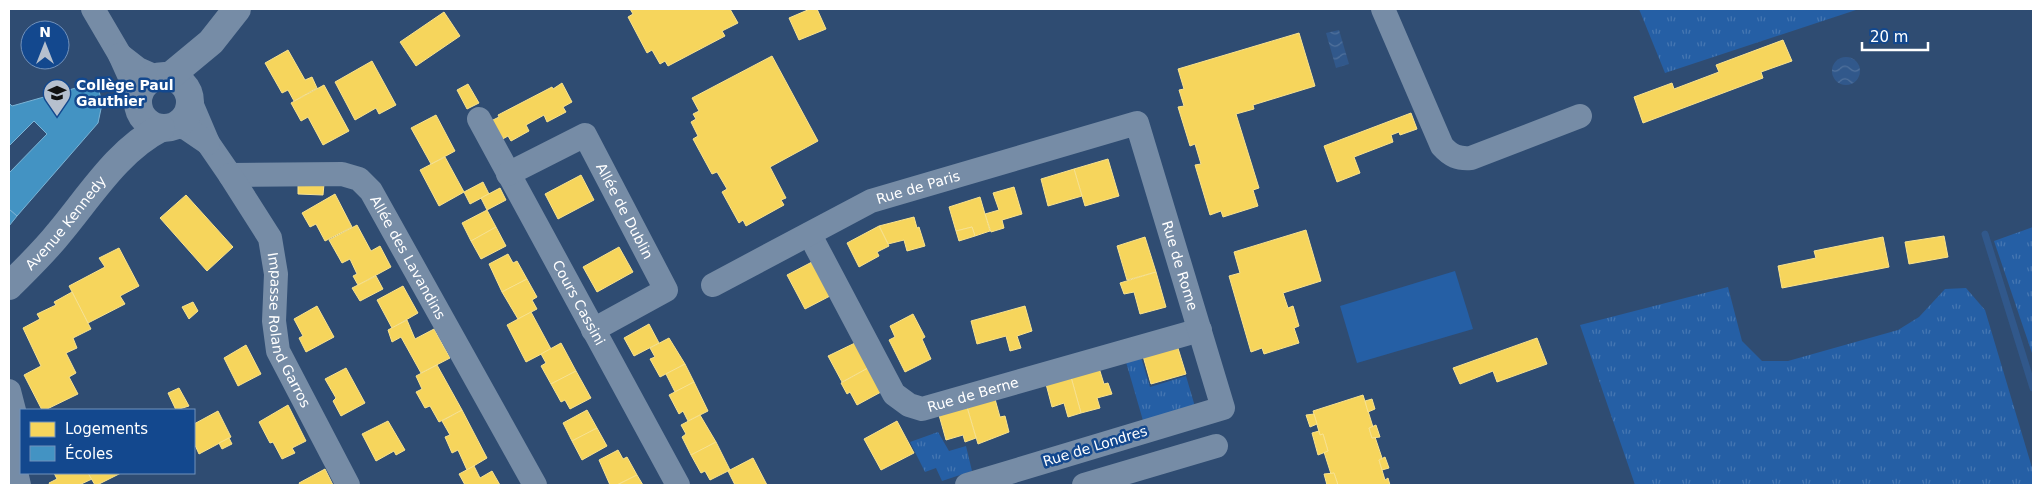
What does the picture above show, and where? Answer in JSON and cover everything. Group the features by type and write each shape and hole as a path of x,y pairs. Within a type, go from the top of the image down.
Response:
{"street":[{"path":"93,9 120,55 164,92 208,143 230,175"},
{"path":"208,143 186,128 152,126 144,120 164,92 211,42 238,9"},
{"path":"1383,9 1442,146 1450,155 1460,159 1471,158 1580,116"},
{"name":"Avenue Kennedy","path":"9,286 57,236 122,157 164,92 186,117 151,134 122,157"},
{"name":"Cours Cassini","path":"478,119 678,485"},
{"name":"Rue de Paris","path":"713,285 871,201 1136,124"},
{"name":"Rue de Rome","path":"1136,124 1223,408"},
{"name":"Allée de Dublin","path":"508,174 585,135 666,290 593,330"},
{"name":"Allée des Lavandins","path":"230,175 342,174 358,179 371,191 536,485"},
{"name":"Impasse Roland Garros","path":"230,175 270,238 276,274 274,321 278,351 348,485"},
{"name":"Rue de Berne","path":"810,235 894,394 909,405 922,409 1200,330"},
{"path":"9,391 17,422 15,468 20,485"},
{"name":"Rue de Londres","path":"967,485 1223,408"},
{"path":"1084,485 1216,446"}],"green space":[{"path":"1639,9 1859,9 1665,73"},
{"path":"2033,227 2033,356 1994,241"},
{"path":"1455,271 1473,329 1357,363 1340,306"},
{"path":"1728,287 1742,341 1762,361 1788,361 1898,330 1919,317 1945,289 1966,288 1985,310 2033,471 2033,485 1635,485 1580,325"},
{"path":"1141,357 1150,387 1186,376 1196,410 1144,424 1126,362"},
{"path":"938,432 949,451 966,446 972,471 942,481 936,468 925,472 910,442"}],"water":[{"path":"1339,30 1349,64 1336,68 1326,33"},
{"path":"1846,57 1856,61 1860,71 1856,81 1846,85 1836,81 1832,71 1836,61"}],"building: Logements":[{"path":"630,9 730,9 738,23 722,31 725,36 668,66 665,61 660,64 652,50 647,53 628,17 633,14"},
{"path":"810,9 817,9 826,29 799,40 789,18"},
{"path":"444,12 460,36 416,66 400,42"},
{"path":"1299,33 1315,86 1253,105 1254,109 1236,114 1259,188 1253,190 1258,206 1223,217 1221,211 1210,215 1195,165 1201,164 1195,144 1190,146 1178,107 1184,106 1179,90 1184,89 1178,69"},
{"path":"1783,40 1792,61 1761,72 1763,78 1643,123 1634,97 1672,83 1674,89 1719,72 1716,65"},
{"path":"288,50 305,80 312,77 317,88 294,101 288,90 282,93 265,63"},
{"path":"772,56 818,141 770,167 786,198 781,200 784,205 746,226 743,220 739,223 722,192 727,189 717,172 712,174 693,139 698,136 691,122 696,119 693,114 699,111 692,98"},
{"path":"372,61 396,105 379,114 376,108 355,120 335,82"},
{"path":"562,83 572,102 563,107 566,112 547,122 544,115 526,125 529,131 511,141 508,136 499,141 489,122 499,117 498,115"},
{"path":"468,84 479,103 467,109 457,90"},
{"path":"324,85 349,131 323,145 308,117 301,121 291,103"},
{"path":"1411,113 1417,129 1400,135 1399,132 1391,135 1393,142 1354,157 1360,173 1337,182 1324,146"},
{"path":"436,115 455,151 431,164 411,128"},
{"path":"445,157 464,192 439,206 420,170"},
{"path":"1108,159 1119,196 1085,206 1074,169"},
{"path":"1074,169 1082,196 1048,206 1041,179"},
{"path":"581,175 594,200 558,219 545,194"},
{"path":"483,182 489,194 470,204 464,192"},
{"path":"298,184 324,184 323,195 298,194"},
{"path":"1014,187 1022,214 1002,220 1004,228 991,232 985,214 999,210 993,193"},
{"path":"500,188 506,200 487,210 481,198"},
{"path":"335,194 352,227 325,241 316,224 310,227 302,213"},
{"path":"186,195 233,247 207,271 160,218"},
{"path":"980,197 990,231 975,236 972,227 956,231 949,207"},
{"path":"487,210 496,227 471,241 462,223"},
{"path":"914,217 925,246 907,251 904,240 888,244 879,226"},
{"path":"357,225 371,251 380,246 391,267 358,285 353,276 357,274 350,259 342,263 329,240"},
{"path":"879,226 889,246 877,252 879,256 859,267 847,243"},
{"path":"496,227 506,246 481,259 471,241"},
{"path":"972,227 975,236 959,241 956,231"},
{"path":"1306,230 1321,281 1283,293 1288,308 1293,306 1299,326 1294,328 1299,343 1264,354 1262,348 1251,352 1229,276 1240,273 1234,252"},
{"path":"1944,236 1948,257 1909,264 1905,242"},
{"path":"1145,237 1156,272 1127,280 1117,246"},
{"path":"1883,237 1889,267 1782,288 1778,266 1816,258 1814,251"},
{"path":"619,247 633,272 597,292 583,267"},
{"path":"119,248 139,286 120,296 125,304 88,323 69,286 105,267 99,258"},
{"path":"508,254 513,263 517,261 527,279 502,292 489,264"},
{"path":"812,262 830,296 805,309 787,275"},
{"path":"1156,272 1166,307 1140,314 1134,292 1124,294 1120,283"},
{"path":"376,276 383,289 360,301 352,288"},
{"path":"527,279 537,297 532,300 537,309 518,319 502,292"},
{"path":"403,286 418,313 392,328 377,300"},
{"path":"72,292 91,329 73,338 77,348 66,353 76,373 69,377 78,394 47,409 41,409 24,375 41,366 23,328 40,319 37,314 56,305 54,302"},
{"path":"193,302 198,311 189,319 182,307"},
{"path":"317,306 334,337 306,352 299,338 303,336 294,319"},
{"path":"1025,306 1032,331 1017,336 1021,348 1010,351 1006,336 977,344 971,321"},
{"path":"531,312 551,349 526,362 507,325"},
{"path":"913,314 925,337 922,339 931,359 905,372 889,340 895,337 890,326"},
{"path":"407,320 415,339 434,329 450,358 421,373 401,337 392,342 388,330"},
{"path":"649,324 659,343 634,356 624,338"},
{"path":"669,338 685,364 660,377 650,359 655,357 650,348"},
{"path":"1537,338 1547,364 1497,382 1493,371 1460,384 1453,368"},
{"path":"561,343 576,371 551,384 541,366 546,363 541,354"},
{"path":"855,343 868,368 842,382 828,356"},
{"path":"246,345 261,374 238,386 224,358"},
{"path":"1177,345 1186,374 1151,384 1143,356"},
{"path":"685,364 694,382 675,392 666,374"},
{"path":"437,365 462,410 439,422 430,406 425,408 416,392 422,389 416,376"},
{"path":"346,368 365,403 341,416 333,401 336,398 325,379"},
{"path":"868,368 881,392 857,405 850,392 847,394 841,383"},
{"path":"1099,368 1104,384 1108,383 1112,394 1097,398 1100,408 1081,413 1071,377"},
{"path":"576,371 591,398 570,409 565,400 561,402 551,384"},
{"path":"1071,377 1081,413 1068,417 1064,403 1052,407 1046,384"},
{"path":"694,382 708,411 688,421 683,411 679,414 669,395"},
{"path":"179,388 189,406 176,409 168,393"},
{"path":"1363,395 1373,427 1369,428 1372,438 1375,437 1382,458 1379,460 1385,480 1388,478 1390,485 1338,485 1334,473 1331,474 1324,452 1328,451 1323,434 1320,435 1313,411"},
{"path":"995,399 1000,417 1005,416 1009,432 978,444 967,407"},
{"path":"1372,399 1375,409 1368,412 1365,401"},
{"path":"288,405 306,441 292,448 295,453 282,459 273,442 270,443 259,422"},
{"path":"967,407 976,438 965,442 963,435 946,440 939,415"},
{"path":"462,410 487,458 467,470 458,450 452,453 445,437 450,435 442,421"},
{"path":"587,410 597,428 572,441 563,423"},
{"path":"218,411 231,437 199,454 195,445 195,423"},
{"path":"1314,414 1317,424 1310,427 1306,415"},
{"path":"700,415 716,442 691,455 682,437 686,434 681,425"},
{"path":"388,421 405,450 396,455 394,451 376,461 362,434"},
{"path":"897,421 914,453 881,470 864,439"},
{"path":"1376,425 1380,437 1372,438 1369,428"},
{"path":"597,428 607,446 582,460 572,441"},
{"path":"1319,431 1320,435 1323,434 1328,451 1318,455 1312,433"},
{"path":"229,438 232,444 222,449 219,443"},
{"path":"716,442 730,470 710,480 705,471 701,473 691,455"},
{"path":"618,450 623,459 627,457 637,475 617,485 610,485 599,460"},
{"path":"1385,457 1389,468 1382,470 1379,460"},
{"path":"753,458 767,485 735,485 728,471"},
{"path":"474,466 480,478 492,471 500,485 465,485 459,474"},
{"path":"325,469 333,485 300,485 299,483"},
{"path":"1334,473 1338,485 1327,485 1324,474"},
{"path":"54,474 89,474 92,479 79,485 50,485 49,483 57,479"},
{"path":"89,474 119,474 97,485 95,485"},
{"path":"637,475 643,485 617,485"}],"building: Écoles":[{"path":"97,82 102,104 98,123 17,216 10,210 9,212 9,171 47,134 34,121 9,146 9,103 12,106"},
{"path":"10,210 17,216 9,226 9,212"}],"waterway":[{"path":"1985,234 2033,388"}],"place":[{"name":"Collège Paul Gauthier","path":"57,117"}]}
